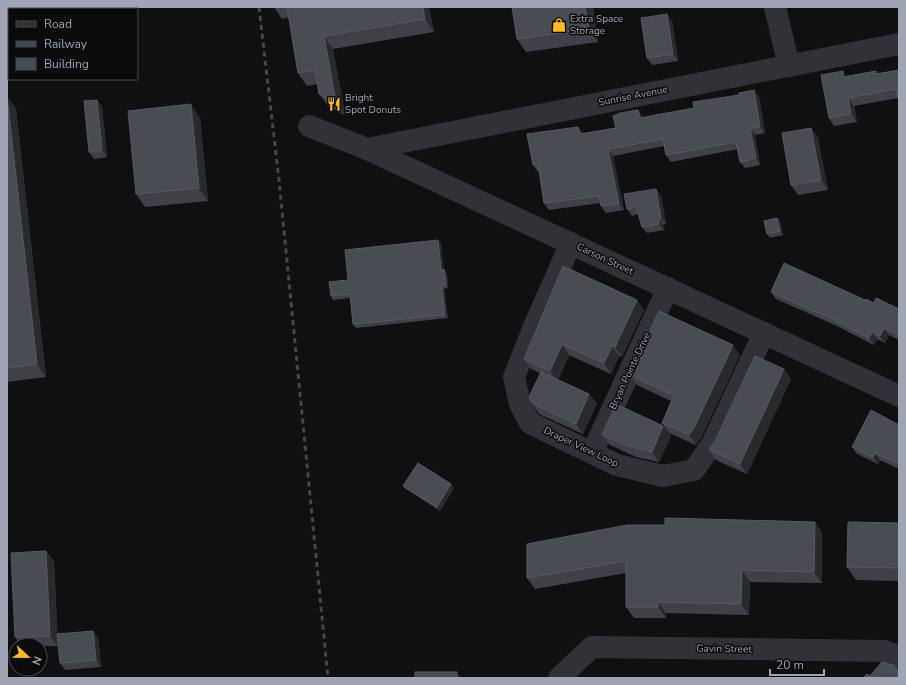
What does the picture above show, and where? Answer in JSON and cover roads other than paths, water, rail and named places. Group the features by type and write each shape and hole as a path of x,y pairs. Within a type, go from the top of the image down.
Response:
{"street":[{"path":"775,7 789,66"},
{"name":"Sunrise Avenue","path":"367,149 899,44"},
{"name":"Carson Street","path":"309,126 367,149 899,396"},
{"name":"Draper View Loop","path":"571,243 535,324 514,377 520,404 530,423 617,465 663,476 694,470 712,444 764,333"},
{"name":"Bryan Pointe Drive","path":"592,453 668,288"},
{"name":"Gavin Street","path":"559,678 592,647 885,651 899,657"}],"railway":[{"path":"259,7 279,180 328,678"}],"place":[{"name":"Extra Space Storage","path":"559,25"},
{"name":"Bright Spot Donuts","path":"334,104"}]}
